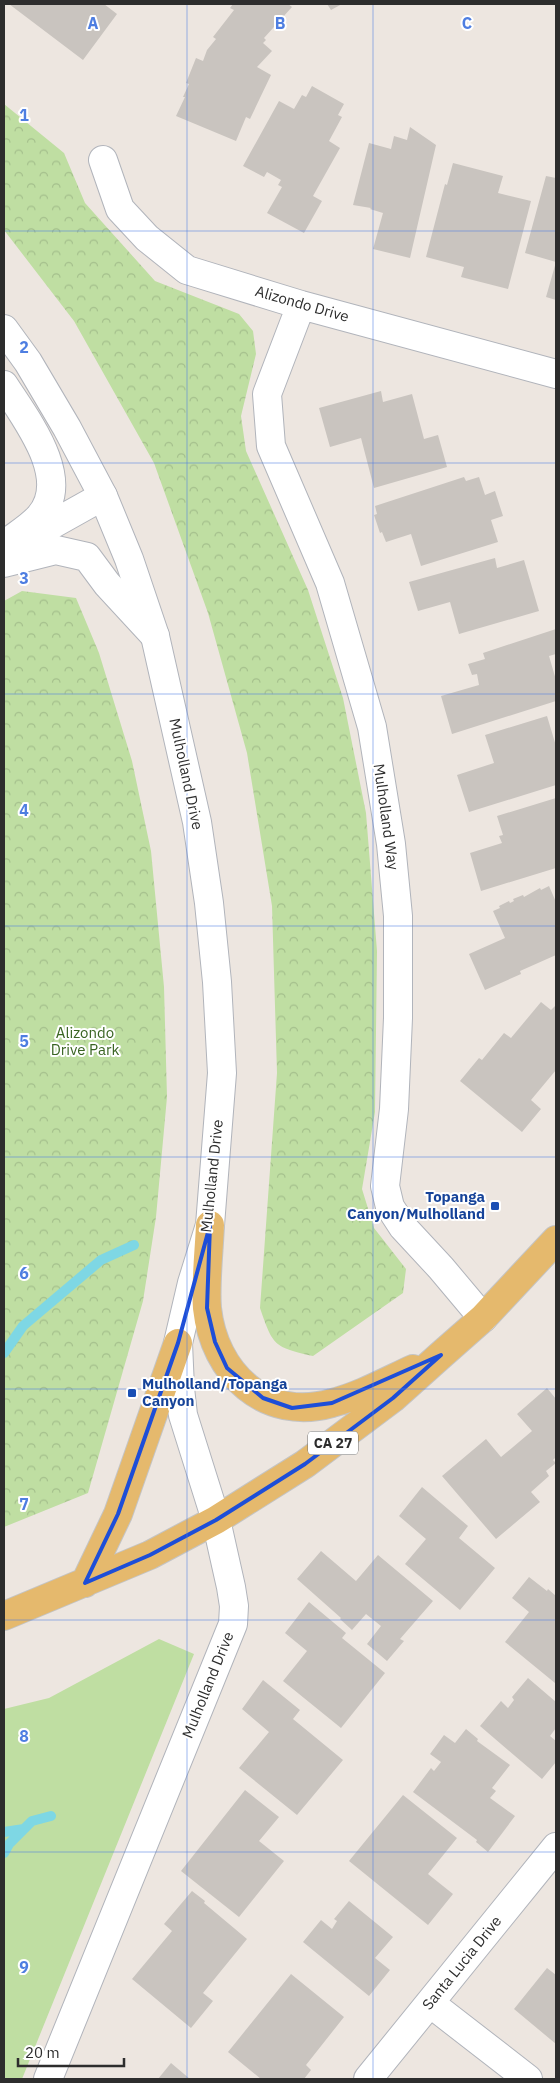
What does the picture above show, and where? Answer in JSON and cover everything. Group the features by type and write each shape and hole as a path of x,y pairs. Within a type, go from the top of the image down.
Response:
{"main road":[{"path":"210,1225 207,1308 214,1342 227,1368 244,1386 263,1398 292,1408 332,1404 391,1380 441,1356"},
{"name":"CA 27","path":"4,1616 150,1556 216,1520 304,1464 393,1398 441,1356 483,1318 556,1240"},
{"path":"85,1583 118,1514 178,1343"}],"street":[{"name":"Alizondo Drive","path":"103,160 120,209 147,238 186,270 301,304 556,374"},
{"name":"Mulholland Way","path":"301,304 267,394 271,446 330,583 372,727 391,844 398,916 398,1018 394,1109 385,1186 390,1207 403,1227 483,1318"},
{"name":"Mulholland Drive","path":"4,329 28,362 67,428 103,496 129,559 155,636 197,822 209,903 216,972 222,1073 210,1225 192,1282 178,1343 183,1415 216,1520 234,1606 232,1624 48,2079"},
{"path":"4,385 35,433 49,465 51,495 40,516 4,545"},
{"path":"4,552 103,496"},
{"path":"4,563 56,550 88,557 107,584 155,636"},
{"name":"Santa Lucia Drive","path":"368,2079 556,1847"},
{"path":"430,2003 528,2079"}],"highlighted area":[{"path":"210,1225 207,1308 215,1342 227,1368 263,1398 292,1408 332,1403 441,1355 393,1398 305,1464 216,1520 150,1555 85,1583 118,1514 178,1343"}],"green space":[{"path":"4,104 64,153 85,203 155,281 239,314 253,331 256,354 241,416 246,451 308,590 343,698 366,813 377,951 375,1112 362,1189 374,1228 406,1269 403,1293 313,1356 290,1350 277,1343 268,1330 260,1308 277,1073 272,906 247,753 208,613 154,463 74,321 4,230"},
{"name":"Alizondo Drive Park","path":"22,591 76,598 99,653 132,761 151,851 164,987 167,1097 156,1217 143,1301 88,1493 4,1527 4,601"},
{"path":"159,1639 194,1654 22,2079 4,2079 4,1709 49,1698"}],"building":[{"path":"9,4 104,4 117,14 83,60"},
{"path":"233,4 288,4 292,7 264,38 266,40 263,43 272,51 257,67 271,75 250,119 246,117 236,141 176,116 185,97 183,97 189,84 186,83 196,58 203,61 207,50 216,39 213,37 234,10 230,8"},
{"path":"327,4 342,4 331,10"},
{"path":"312,86 344,104 338,115 342,117 329,141 340,148 313,196 322,201 304,233 267,213 282,187 278,185 281,180 267,172 264,177 243,166 279,101 294,109 302,95 306,97"},
{"path":"410,127 436,145 410,258 373,249 383,213 371,208 353,205 369,143 391,149 394,136 407,140"},
{"path":"453,163 503,176 498,193 531,201 508,289 461,277 464,267 426,257 445,184 447,185"},
{"path":"546,176 556,178 556,262 525,253"},
{"path":"556,262 556,300 546,297"},
{"path":"381,391 383,402 412,394 424,439 438,435 447,467 374,488 361,438 330,447 319,408"},
{"path":"464,477 466,481 479,477 485,495 495,491 503,516 491,520 498,542 421,566 411,534 386,542 382,532 380,533 374,515 377,514 375,506"},
{"path":"495,558 497,568 524,560 539,611 459,634 450,602 418,611 409,582"},
{"path":"556,629 556,654 549,656 556,680 556,701 452,734 441,696 479,685 477,674 472,675 468,664 485,659 483,653"},
{"path":"547,716 556,746 556,785 469,812 457,775 494,763 485,735"},
{"path":"556,798 556,868 481,891 470,853 502,843 499,836 503,835 497,816"},
{"path":"549,886 556,902 556,955 520,971 521,974 485,990 469,954 505,938 493,911 509,901 510,903 514,901 513,899 523,895 524,897 540,888 541,890"},
{"path":"541,1002 551,1010 556,1005 556,1070 531,1100 541,1109 522,1132 460,1081 479,1058 482,1060 504,1033 511,1038"},
{"path":"547,1388 556,1399 556,1457 553,1460 556,1463 546,1471 549,1476 531,1492 540,1502 496,1539 442,1476 486,1439 501,1457 532,1431 517,1414"},
{"path":"422,1487 468,1526 459,1538 495,1568 460,1610 405,1564 426,1539 399,1516"},
{"path":"321,1551 356,1581 378,1555 433,1601 400,1639 404,1641 387,1661 367,1644 381,1626 366,1614 352,1630 297,1579"},
{"path":"529,1577 556,1596 555,1683 505,1642 529,1612 512,1598"},
{"path":"309,1602 346,1633 342,1638 385,1673 341,1728 283,1681 307,1651 285,1633"},
{"path":"528,1678 556,1702 556,1728 550,1736 556,1741 556,1762 542,1779 480,1726 501,1701 508,1708 514,1700 512,1697"},
{"path":"263,1680 300,1710 293,1719 343,1760 297,1815 239,1768 269,1732 242,1709"},
{"path":"466,1729 478,1739 477,1741 510,1765 492,1788 496,1791 490,1798 515,1816 488,1852 476,1842 477,1840 413,1792 431,1768 434,1771 441,1762 430,1754 444,1735 455,1743"},
{"path":"245,1790 279,1817 259,1841 284,1861 239,1917 181,1871"},
{"path":"403,1795 457,1838 428,1874 453,1894 428,1925 349,1861"},
{"path":"192,1891 247,1939 203,1993 213,2001 191,2028 132,1979 172,1931 164,1924"},
{"path":"349,1901 393,1937 375,1958 390,1970 369,1996 303,1942 321,1920 332,1929 337,1921 334,1919"},
{"path":"547,1968 556,1975 556,2044 514,2009"},
{"path":"291,1974 344,2017 306,2065 311,2070 304,2079 261,2079 228,2052"},
{"path":"171,2063 190,2079 158,2079"}],"waterway":[{"path":"4,1353 23,1326 101,1260 134,1245"},
{"path":"4,1853 9,1844 32,1821 51,1816"},
{"path":"4,1832 24,1829"}],"place":[{"name":"Topanga Canyon/Mulholland","path":"495,1206"},
{"name":"Mulholland/Topanga Canyon","path":"132,1393"}]}
